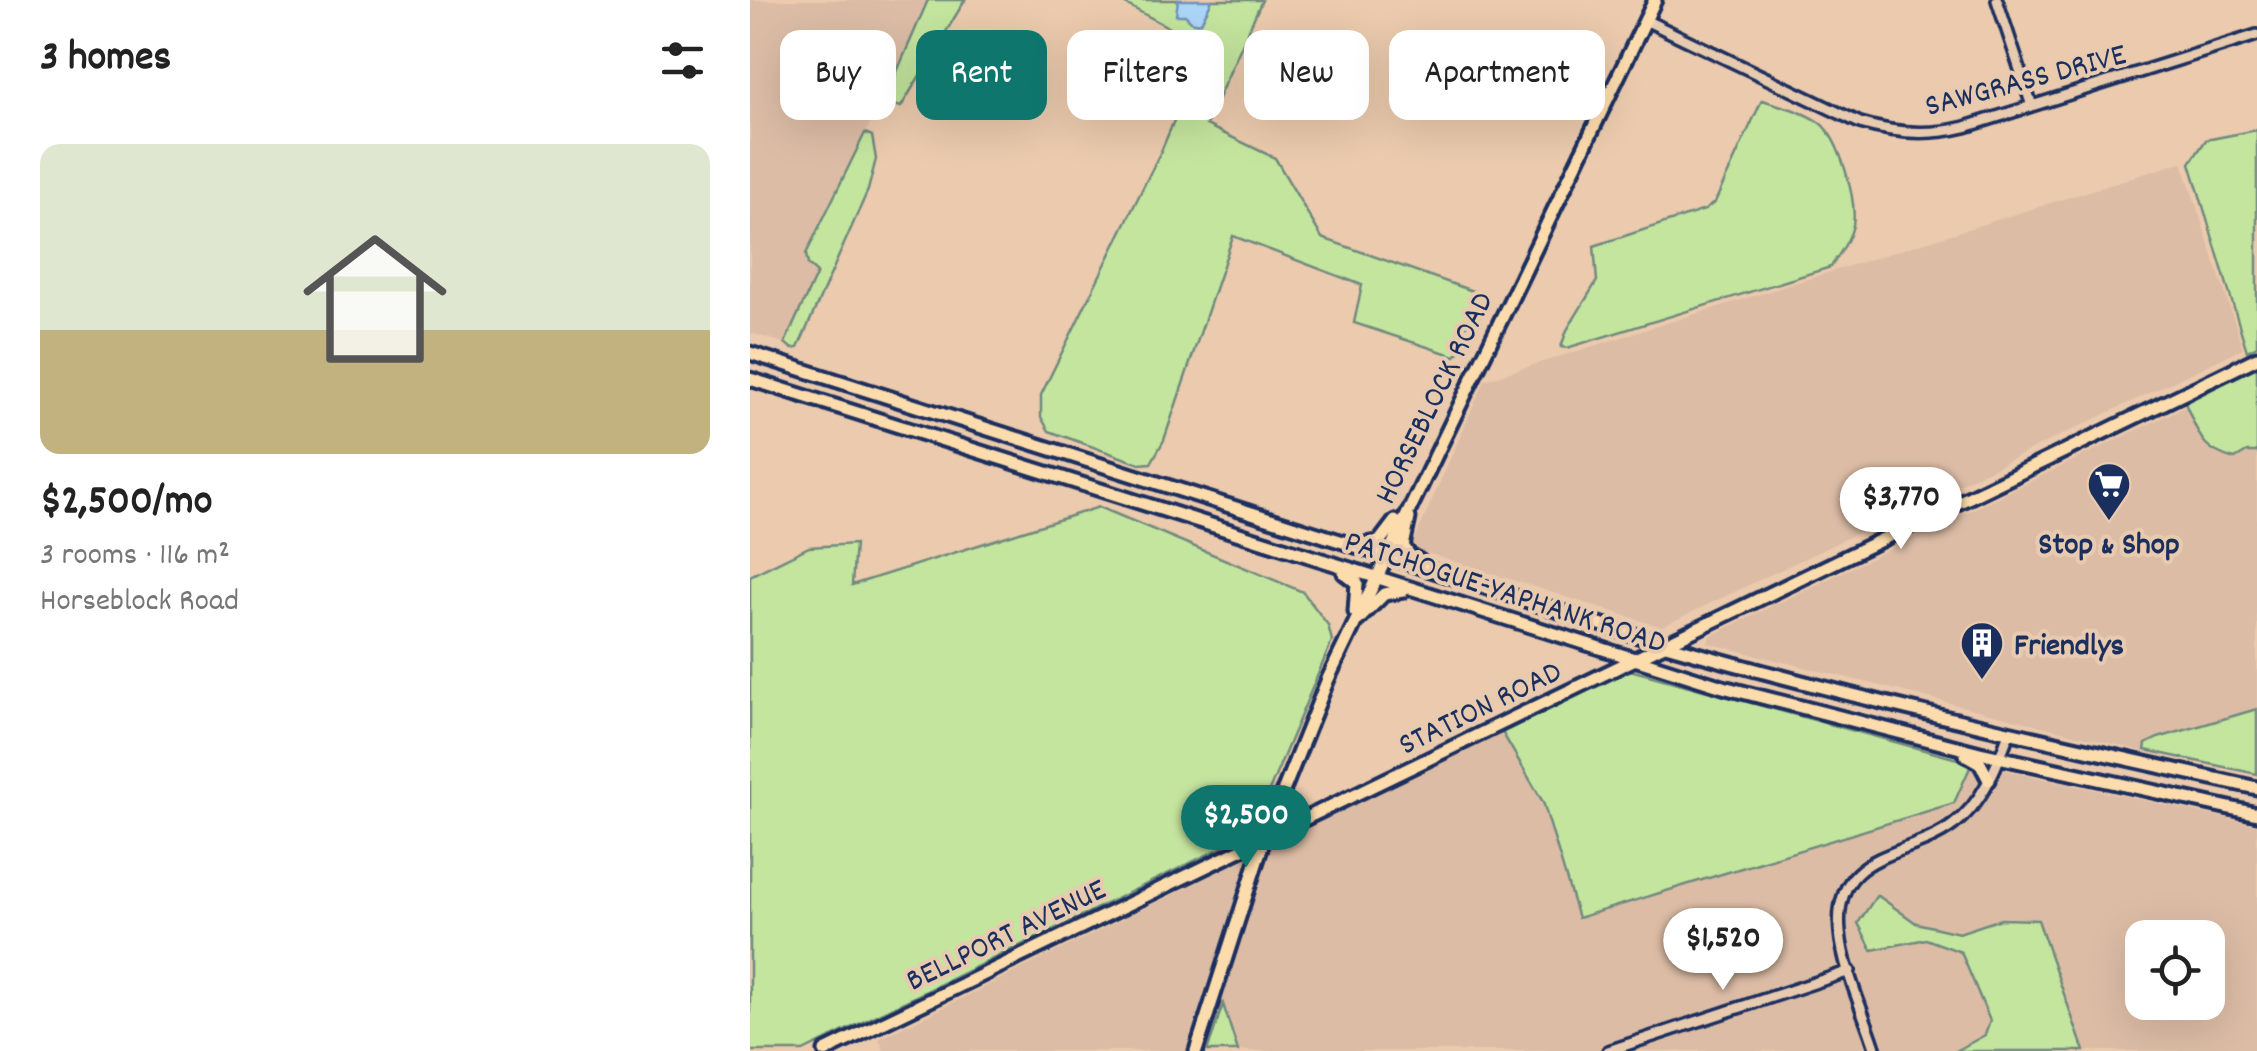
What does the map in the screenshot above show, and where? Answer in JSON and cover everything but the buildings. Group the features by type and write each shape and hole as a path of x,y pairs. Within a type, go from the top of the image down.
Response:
{"main road":[{"name":"HORSEBLOCK ROAD","path":"1196,1051 1264,839 1353,625 1655,0"},
{"name":"PATCHOGUE-YAPHANK ROAD","path":"750,353 1746,668"},
{"name":"STATION ROAD","path":"1264,839 2257,358"},
{"path":"789,392 797,368"},
{"name":"PATCHOGUE-YAPHANK ROAD","path":"750,379 1778,702 2000,758 2257,814"},
{"path":"1000,459 1009,436"},
{"path":"1355,546 1379,542 1414,495"},
{"path":"1414,495 1404,550 1446,574"},
{"path":"1318,559 1357,583 1353,625"},
{"path":"1353,625 1388,592 1420,592"},
{"path":"1705,625 1701,640 1704,647 1746,668 2009,734 2257,788"},
{"path":"1582,643 1600,657 1599,678"},
{"path":"1935,742 1977,760 1989,780"},
{"name":"BELLPORT AVENUE","path":"825,1051 1264,839"}],"street":[{"path":"1997,0 2032,106"},
{"name":"SAWGRASS DRIVE","path":"1645,20 1840,114 1891,131 1938,133 2257,35"},
{"path":"1876,1051 1839,924 1844,899 1857,876 1882,855 1949,828 1967,812 1989,780 2009,734"},
{"path":"1608,1051 1850,971"}],"shaded area":[{"path":"750,0 928,0 896,74 896,30 780,30 780,120 873,120 818,272 785,343 750,333"},
{"path":"2182,162 2243,348 1661,627 1411,548 1485,380"},
{"path":"2238,381 2257,436 2257,714 2142,751 1708,643 1710,636"},
{"path":"1502,732 1543,802 1578,917 1972,763 2257,825 2257,1051 884,1051 879,1039"}],"green space":[{"path":"928,0 965,0 947,30 916,30 916,82 901,107 896,106 896,74"},
{"path":"1118,0 1178,0 1178,9 1201,22 1212,0 1262,0 1249,30 1244,30 1244,40 1224,85 1224,30 1174,30"},
{"path":"1762,100 1820,123 1840,156 1854,214 1847,241 1831,267 1561,347 1597,281 1594,246 1705,210 1715,202"},
{"path":"1174,120 1208,120 1206,125 1275,158 1322,238 1484,295 1484,312 1458,332 1464,347 1455,356 1354,323 1362,285 1233,236 1164,440 1151,463 1140,464 1049,431 1041,417 1041,395"},
{"path":"2257,130 2257,346 2247,351 2190,163 2206,140"},
{"path":"865,133 872,136 876,159 868,190 798,348 792,349 785,343 817,273 808,265 806,254"},
{"path":"2257,366 2257,452 2247,452 2235,459 2207,446 2185,403"},
{"path":"1099,507 1303,592 1328,625 1332,641 1256,822 1237,840 803,1051 750,1051 750,576 809,547 855,544 852,585"},
{"path":"1630,670 1972,763 1954,803 1578,918 1543,802 1502,732"},
{"path":"2257,709 2257,774 2145,750 2146,744 2158,738"},
{"path":"1877,895 1916,923 1959,933 2001,919 2038,920 2084,1051 1956,1051 1985,1035 1990,1021 1961,952 1926,939 1872,950 1858,923"},
{"path":"1223,1004 1238,1051 1207,1051"}],"water":[{"path":"1178,0 1212,0 1201,22 1193,23 1185,15 1176,15"}],"place":[{"name":"Stop & Shop","path":"2109,522"},
{"name":"Friendlys","path":"1982,681"}]}
